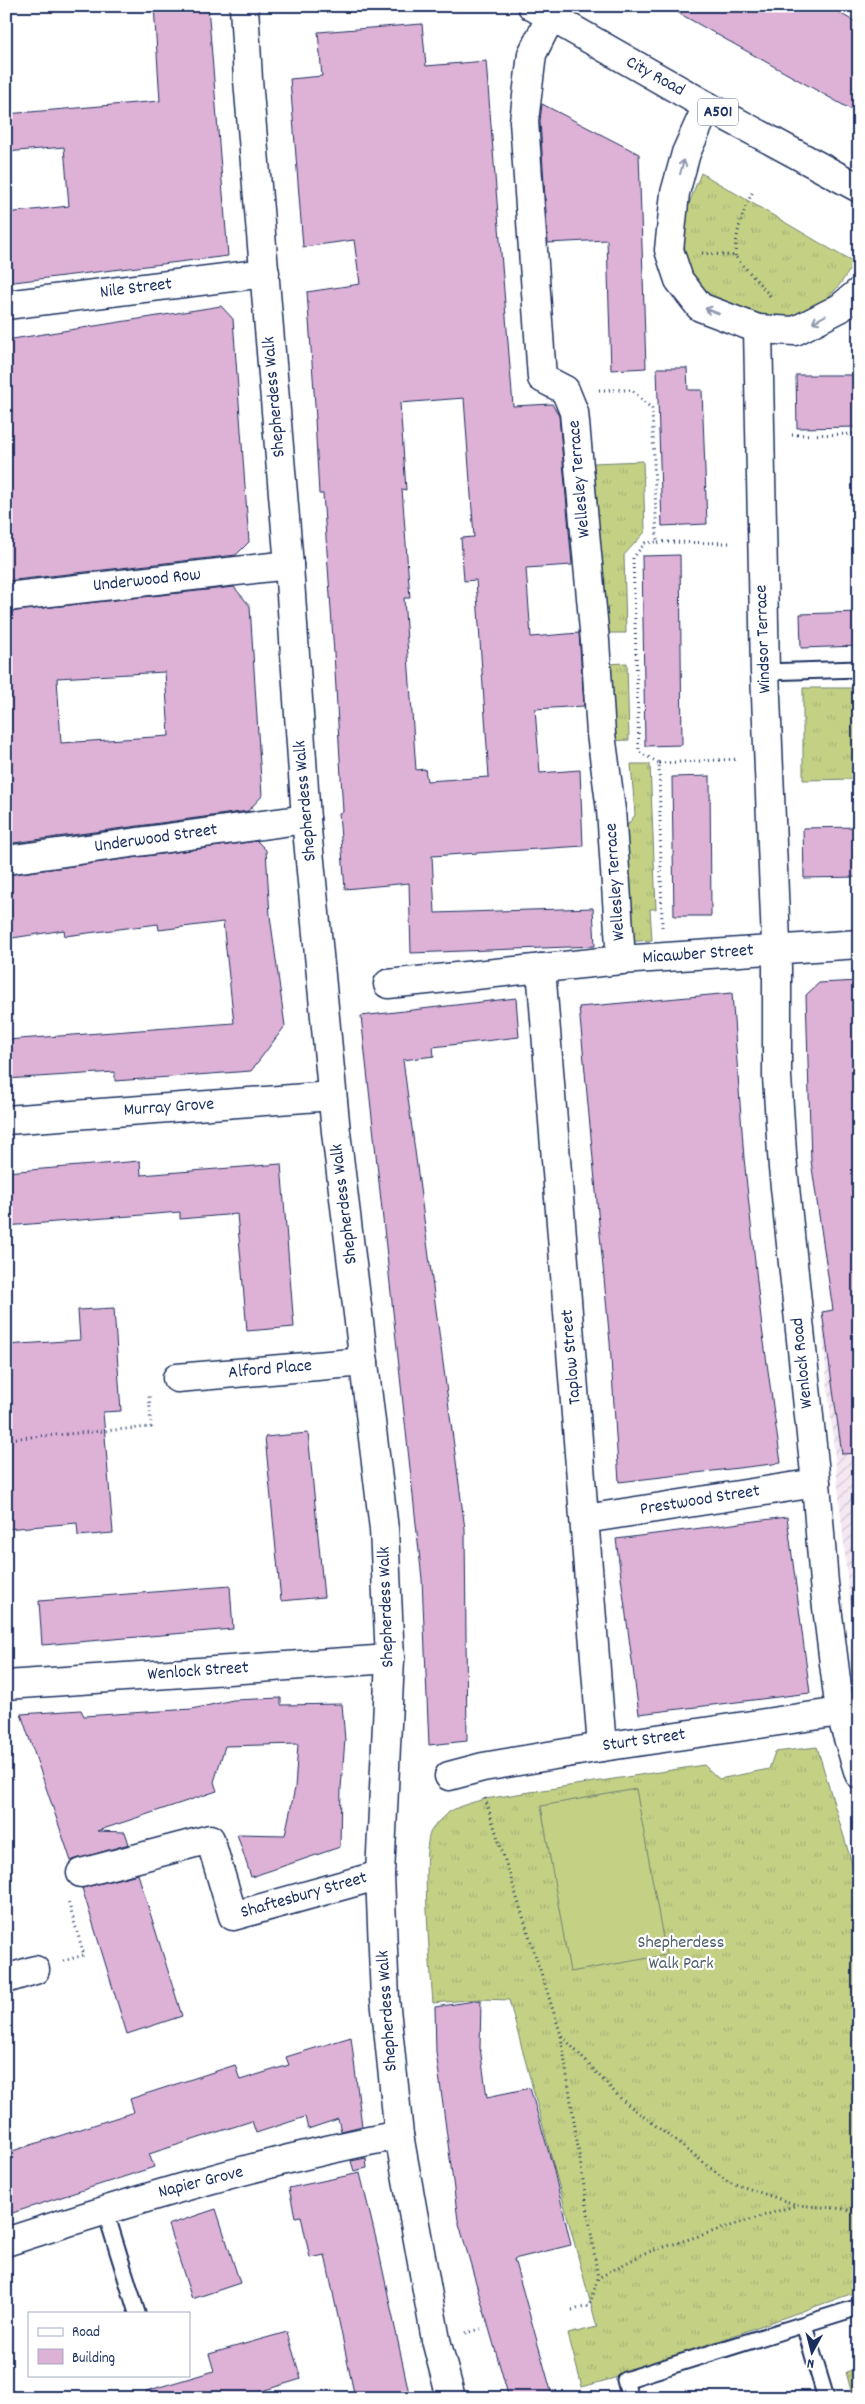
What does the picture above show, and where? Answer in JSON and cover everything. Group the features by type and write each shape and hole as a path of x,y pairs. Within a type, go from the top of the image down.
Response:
{"main road":[{"name":"Shepherdess Walk","path":"244,6 249,89 289,565 306,819 332,1096 384,1529 390,1658 380,1875 385,1999 399,2135 436,2340 450,2398"},
{"name":"City Road","path":"541,12 707,106 859,188"},
{"path":"541,12 532,54 524,121 542,378 565,390"},
{"path":"707,106 686,153 675,194 669,250 680,280 700,307 758,329 795,331 840,308 859,292"},
{"name":"Nile Street","path":"6,304 265,273"},
{"name":"Windsor Terrace","path":"758,329 765,672 776,949"},
{"name":"Wellesley Terrace","path":"565,390 574,412 595,641 601,734 611,810 621,960"},
{"name":"Underwood Row","path":"6,596 289,565"},
{"name":"Underwood Street","path":"6,860 306,819"},
{"name":"Micawber Street","path":"388,984 621,960 859,944"},
{"name":"Wenlock Road","path":"776,949 777,1077 783,1168 816,1483 824,1583 840,1712 859,1774"},
{"name":"Taplow Street","path":"541,968 602,1746"},
{"name":"Murray Grove","path":"6,1120 332,1096"},
{"name":"Alford Place","path":"177,1378 364,1362"},
{"name":"Prestwood Street","path":"585,1519 816,1483"},
{"name":"Wenlock Street","path":"6,1685 390,1658"},
{"name":"Sturt Street","path":"449,1776 483,1767 602,1746 840,1712"},
{"name":"Shaftesbury Street","path":"81,1873 210,1839 233,1916 380,1875"},
{"path":"6,1979 34,1970"},
{"name":"Napier Grove","path":"6,2242 117,2206 360,2142 399,2135"}],"lane":[{"path":"765,672 859,669"},
{"path":"117,2206 137,2312"},
{"path":"630,2398 625,2380 859,2308"},
{"path":"804,2325 826,2398"}],"path":[{"path":"735,256 736,237 742,212 753,191"},
{"path":"669,250 735,256 793,321 795,331"},
{"path":"565,390 632,390 652,409 657,542"},
{"path":"759,436 859,434"},
{"path":"762,543 646,543 633,558 639,752 659,763 768,757"},
{"path":"659,763 663,958"},
{"path":"6,1438 151,1428 149,1381 177,1378"},
{"path":"483,1767 485,1799 561,2035 598,2278 589,2306 572,2310"},
{"path":"34,1970 84,1955 64,1890 81,1873"},
{"path":"561,2035 622,2100 729,2182 797,2205 859,2210"},
{"path":"598,2278 645,2253 797,2205"},
{"path":"468,2332 481,2329"}],"shaded area":[{"path":"859,1305 859,1654 851,1613 824,1351 822,1312"}],"green space":[{"path":"701,173 854,263 832,294 818,306 801,315 768,317 739,311 713,298 703,289 694,278 686,263 684,239 687,210"},
{"path":"643,461 645,532 624,555 626,633 604,633 593,463"},
{"path":"627,663 629,740 610,741 606,664"},
{"path":"803,688 859,688 859,779 803,780"},
{"path":"631,764 650,764 656,909 650,909 652,940 625,942 620,835 635,815"},
{"name":"Shepherdess Walk Park","path":"817,1747 859,1887 859,2291 611,2379 582,2387 568,2334 597,2327 509,2000 480,1999 433,2003 426,1886 426,1862 431,1831 443,1817 455,1809 485,1799 704,1765 719,1779 769,1769 775,1752"},
{"path":"636,1789 666,1955 570,1972 541,1806"},
{"path":"859,2368 859,2398 853,2398 846,2372"}],"building":[{"path":"154,6 208,6 228,256 6,283 6,213 69,206 64,147 6,152 6,114 160,101"},
{"path":"666,6 827,6 859,24 859,114"},
{"path":"422,24 426,66 486,61 513,406 552,404 559,416 572,565 526,568 531,637 579,633 584,706 535,709 540,773 580,770 583,846 432,856 435,913 593,908 595,946 411,953 409,883 345,889 339,813 343,812 334,653 323,494 319,494 307,292 360,284 354,240 303,247 290,79 322,76 318,32","holes":["464,398 474,537 461,538 464,581 476,580 489,777 427,781 425,769 416,770 404,598 410,598 402,489 406,490 400,403"]},
{"path":"542,104 639,154 646,368 611,370 607,240 548,243 540,121"},
{"path":"221,306 233,319 249,542 236,555 6,581 6,340"},
{"path":"657,368 687,368 688,390 702,390 707,524 662,526"},
{"path":"796,375 859,375 859,427 797,428"},
{"path":"680,555 682,745 645,746 642,556"},
{"path":"234,587 250,606 262,796 248,811 6,844 6,612","holes":["165,672 169,736 61,743 57,678"]},
{"path":"859,612 859,646 801,648 800,614"},
{"path":"710,776 711,916 674,916 672,777"},
{"path":"859,827 859,877 804,878 803,828"},
{"path":"257,841 266,850 270,916 285,1026 251,1071 115,1081 115,1072 6,1079 6,1040 234,1023 223,922 159,930 158,924 65,936 64,930 6,939 6,875"},
{"path":"859,981 859,1453 842,1454 822,1312 833,1310 811,1161 806,995 819,983"},
{"path":"732,993 744,1158 762,1328 781,1463 619,1482 610,1343 579,1007"},
{"path":"516,998 519,1037 433,1047 434,1056 403,1060 465,1529 467,1741 429,1745 422,1579 361,1016"},
{"path":"140,1161 141,1175 281,1164 294,1327 247,1331 237,1214 180,1219 180,1212 6,1226 6,1172"},
{"path":"114,1308 121,1411 103,1412 113,1533 78,1536 77,1523 6,1529 6,1345 80,1340 78,1310"},
{"path":"308,1433 324,1597 281,1601 265,1437"},
{"path":"787,1517 810,1693 639,1714 616,1539"},
{"path":"230,1586 233,1629 42,1645 39,1601"},
{"path":"281,1698 281,1705 342,1704 345,1740 341,1788 340,1847 251,1877 237,1834 285,1835 295,1788 298,1744 225,1746 214,1782 217,1791 97,1831 125,1832 129,1844 71,1861 21,1714 81,1710 84,1716 192,1709 233,1700"},
{"path":"138,1874 182,2016 127,2034 82,1888"},
{"path":"481,2000 480,2048 487,2097 530,2088 553,2167 571,2245 514,2259 553,2398 509,2398 458,2220 436,2052 435,2007"},
{"path":"351,2037 362,2126 341,2131 338,2119 308,2129 305,2117 256,2133 252,2121 149,2154 154,2167 6,2215 6,2153 134,2112 130,2099 235,2065 240,2080 289,2065 286,2057"},
{"path":"366,2158 367,2168 354,2171 351,2161"},
{"path":"360,2173 410,2398 355,2398 325,2255 310,2258 301,2216 295,2217 289,2188"},
{"path":"216,2209 240,2283 192,2299 168,2225"},
{"path":"287,2332 301,2379 239,2398 147,2398 146,2391 214,2371 209,2354"}]}
